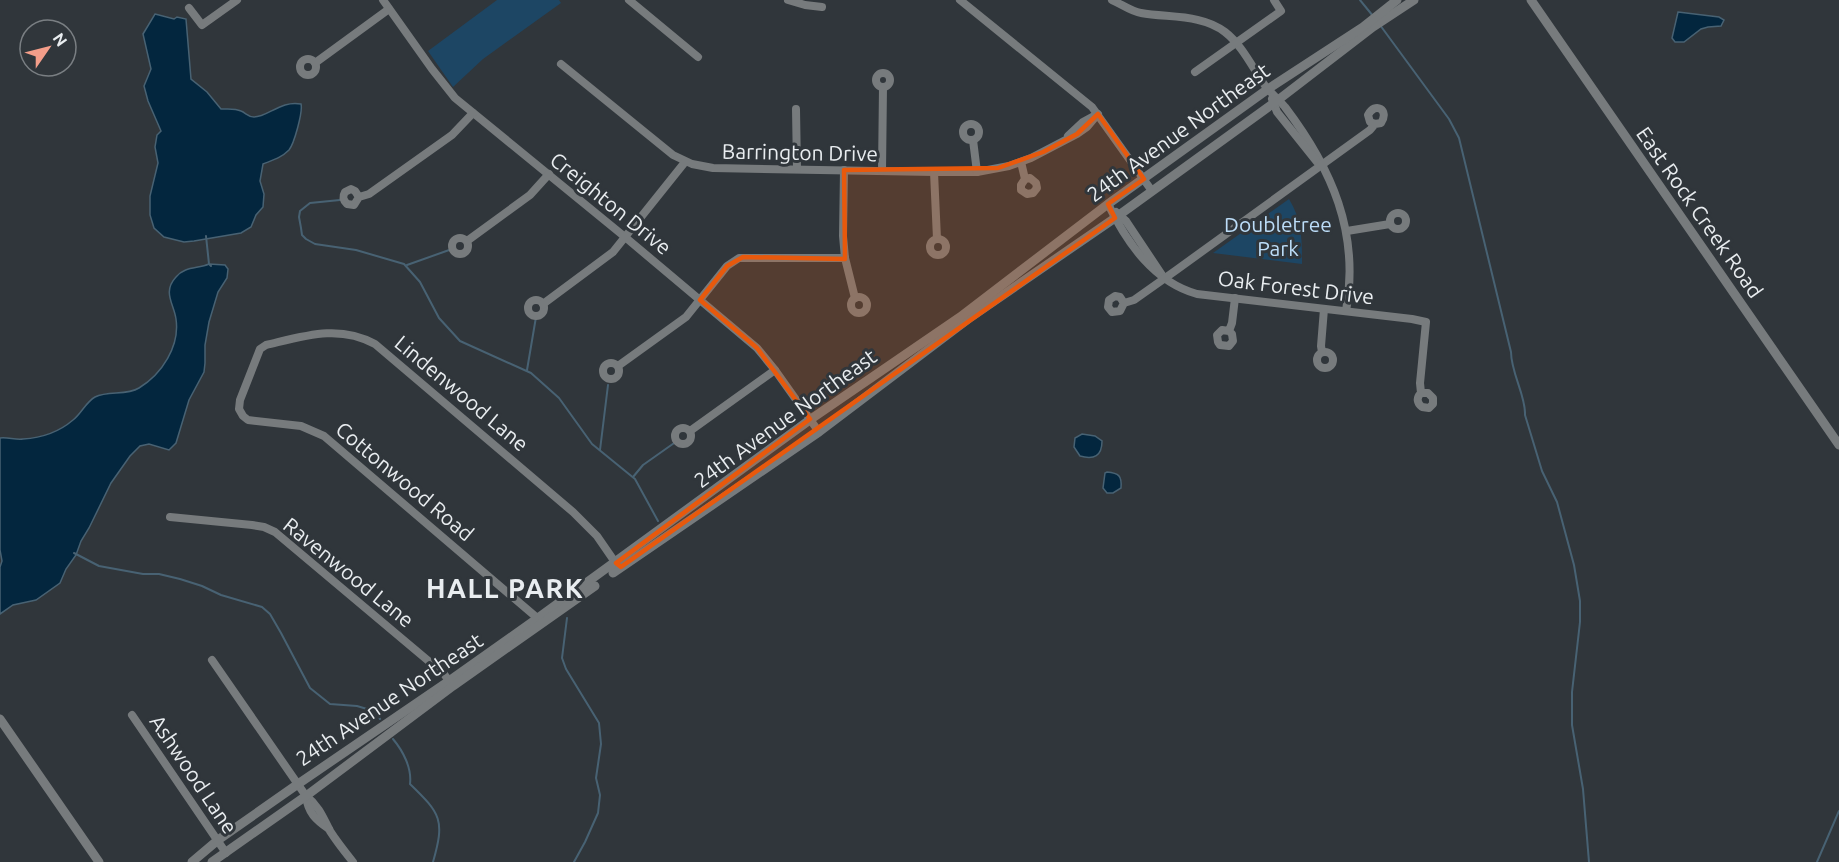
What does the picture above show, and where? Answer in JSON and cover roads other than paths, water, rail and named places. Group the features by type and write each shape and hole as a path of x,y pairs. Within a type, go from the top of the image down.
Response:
{"street":[{"path":"189,8 202,25 237,0"},
{"name":"Creighton Drive","path":"383,0 448,91 757,348 819,432"},
{"path":"629,0 698,57"},
{"path":"788,0 822,7"},
{"path":"960,0 1085,101 1098,114 1152,191"},
{"path":"1112,0 1139,13 1201,21 1224,31 1236,43 1276,102 1277,112 1321,165 1337,198 1347,231 1349,267 1346,311"},
{"path":"1195,72 1281,11 1274,0"},
{"name":"24th Avenue Northeast","path":"1379,19 1397,0"},
{"name":"24th Avenue Northeast","path":"617,566 819,432 971,317 1117,217 1276,102 1379,19 1414,0"},
{"name":"East Rock Creek Road","path":"1531,0 1839,445"},
{"path":"315,63 389,9"},
{"name":"24th Avenue Northeast","path":"192,862 218,840 298,784 451,684 541,621 811,419 960,317 1108,204 1268,89 1364,30"},
{"name":"Barrington Drive","path":"561,64 673,156 702,167 728,170 977,172 1021,162 1043,152 1065,139 1083,122 1098,114"},
{"path":"882,171 883,87"},
{"path":"796,109 797,169"},
{"path":"359,198 369,194 452,135 473,113"},
{"path":"1124,303 1134,300 1164,279 1370,130 1375,124"},
{"path":"973,140 977,172"},
{"path":"543,304 607,257 685,162"},
{"path":"1021,162 1025,179"},
{"path":"844,170 843,237 845,258 855,298"},
{"path":"934,172 937,239"},
{"path":"467,241 530,195 549,174"},
{"name":"Oak Forest Drive","path":"1108,204 1117,217 1119,226 1152,270 1189,292 1426,322 1421,393"},
{"path":"1347,231 1390,224"},
{"path":"618,366 679,322 728,266 739,258 845,258"},
{"path":"1229,331 1234,298"},
{"path":"1322,352 1324,309"},
{"name":"Lindenwood Lane","path":"253,363 260,349 266,345 324,333 348,333 363,337 375,344 573,512 597,536 617,566"},
{"name":"Cottonwood Road","path":"253,363 238,405 245,418 252,421 301,426 324,436 541,621"},
{"path":"690,431 775,370"},
{"name":"Ravenwood Lane","path":"170,517 252,525 275,532 444,674 451,684"},
{"path":"212,660 306,796 308,809 320,823 329,829 353,862"},
{"name":"24th Avenue Northeast","path":"213,862 306,796 451,684"},
{"name":"Ashwood Lane","path":"132,715 226,853"},
{"path":"0,719 99,862"}],"waterway":[{"path":"1360,0 1373,16"},
{"path":"1380,25 1449,119 1459,138 1525,415 1542,471 1557,502 1574,565 1580,601 1580,622 1572,692 1572,725 1583,789 1589,862"},
{"path":"340,200 310,203 300,211 302,235 315,244 356,250 404,264 420,282 439,318 460,341 531,373 559,398 592,444 635,479 658,521"},
{"path":"206,236 211,266"},
{"path":"407,265 452,249"},
{"path":"527,370 536,317"},
{"path":"600,450 608,385"},
{"path":"633,477 643,465 677,441"},
{"path":"74,553 99,566 180,579 221,595 262,607 270,614 310,688 330,704 357,706 377,712 380,719"},
{"path":"567,618 562,658 566,669 599,723 601,744 596,778 600,795 598,813 574,862"},
{"path":"393,739 406,760 410,772 410,784 428,803 438,818 439,836 433,862"},
{"path":"1817,862 1839,811"}],"district":[{"name":"HALL PARK","path":"505,588"}],"park label":[{"name":"Doubletree Park","path":"1278,236"}]}
